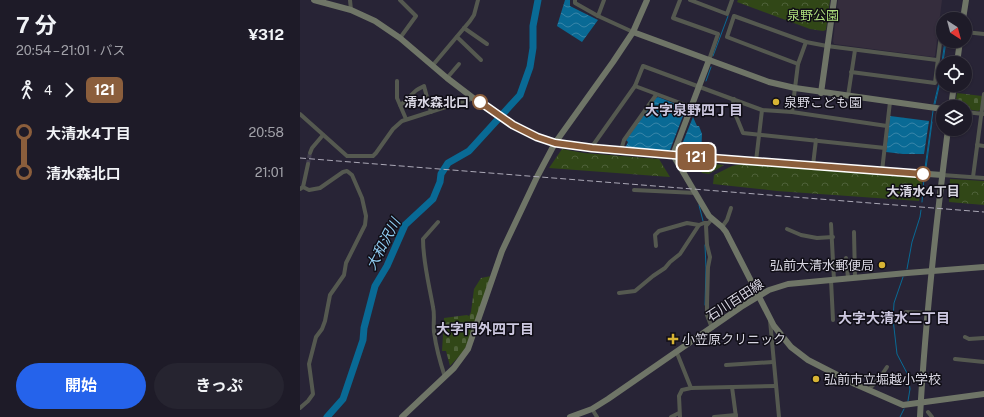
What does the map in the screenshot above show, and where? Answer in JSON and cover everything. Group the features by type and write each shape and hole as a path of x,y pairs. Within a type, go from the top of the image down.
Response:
{"street":[{"path":"314,0 351,10 376,21 400,38 447,78 513,125 537,137 555,143 592,148 673,155 984,178"},
{"path":"350,0 351,10"},
{"path":"400,0 405,2 416,16 400,38"},
{"path":"433,66 474,15 478,0"},
{"path":"575,0 575,3 598,16 633,32 769,82 821,93 936,108"},
{"path":"598,16 604,0"},
{"path":"405,416 446,377 468,349 504,245 537,177 555,143 633,32 647,0"},
{"path":"673,155 700,86 718,34 673,18 680,0"},
{"path":"690,0 726,14 732,0"},
{"path":"821,93 834,0"},
{"path":"964,12 966,0"},
{"path":"798,64 726,37 734,16 806,42 855,50 936,60"},
{"path":"464,28 487,44"},
{"path":"972,33 984,34"},
{"path":"457,37 481,60"},
{"path":"792,112 798,64 806,42"},
{"path":"848,96 855,50"},
{"path":"447,78 459,64"},
{"path":"592,148 635,86 643,66 762,110 792,112 887,126"},
{"path":"852,72 935,83 936,72"},
{"path":"397,81 397,98 406,119"},
{"path":"400,105 409,99 411,94 424,86 431,112"},
{"path":"635,86 691,107"},
{"path":"972,177 983,114 984,94"},
{"path":"621,150 624,140 656,95"},
{"path":"300,114 347,156 370,157 376,153 393,129 402,121 474,98"},
{"path":"734,99 732,106 743,133 885,148"},
{"path":"882,171 890,102"},
{"path":"756,161 762,110"},
{"path":"972,113 983,114"},
{"path":"310,153 312,148 323,135"},
{"path":"920,417 932,271 947,136"},
{"path":"813,165 816,140"},
{"path":"977,145 984,146"},
{"path":"673,155 696,193 710,221 706,245 710,257 708,267 707,304 708,315 712,328"},
{"path":"300,408 313,394 309,364 316,337 322,329 325,321 330,295 344,275 346,263 365,225 366,216 360,191 352,175 347,171 342,172 320,188 309,190 301,188 308,164"},
{"path":"634,190 696,193"},
{"path":"722,227 727,220 731,208"},
{"path":"656,246 655,235 659,231 687,223 698,225 710,221 722,227 760,295 770,317 786,342 808,360 868,390 903,405 921,404 984,394"},
{"path":"438,222 423,239 423,250 434,308 434,331 437,352 446,377"},
{"path":"831,224 833,237 833,320"},
{"path":"619,293 635,291 652,276 665,268 680,254 698,225"},
{"path":"787,229 801,235 817,238 833,237"},
{"path":"851,278 855,238 854,232"},
{"path":"846,258 851,278"},
{"name":"石川百田線","path":"570,417 582,415 608,399 760,295 773,289 788,284 984,267"},
{"path":"906,312 928,313"},
{"path":"770,317 778,417"},
{"path":"965,337 969,339 984,338"},
{"path":"676,353 691,388"},
{"path":"955,359 984,362"},
{"path":"726,365 773,362"},
{"path":"868,390 879,379 887,367"},
{"path":"671,417 679,415 680,396 682,390 691,388 775,386"},
{"path":"714,417 736,416 732,387"},
{"path":"592,409 597,417"},
{"path":"928,412 932,417"}],"shaded area":[{"path":"838,0 942,0 940,12 936,12 936,48 935,56 933,57 834,44 833,41"}],"green space":[{"name":"泉野公園","path":"738,0 830,0 826,30 810,29 737,2"},
{"path":"957,93 982,96 980,110 978,111 972,110 972,100 956,100"},
{"path":"562,149 584,153 659,159 670,177 549,168"},
{"path":"695,162 724,165 709,174 702,173"},
{"path":"752,162 923,176 919,201 777,191 713,184 714,175 732,166"},
{"path":"950,179 984,181 984,205 949,202"},
{"path":"491,276 471,336 464,351 450,366 446,351 442,351 444,318 469,316 471,312 474,289 481,278"}],"water":[{"path":"565,0 570,0 570,6 598,20 582,42 557,26"},
{"path":"658,97 686,108 670,150 668,152 625,148 628,142 626,140"},
{"path":"890,116 929,121 924,154 886,152"},
{"path":"693,117 702,134 701,155 679,152"}],"waterway":[{"name":"大和沢川","path":"327,417 343,399 363,340 364,328 375,286 387,266 405,225 433,199 440,182 441,174 448,163 469,151 520,95 530,67 533,48 533,26 538,0"},
{"path":"713,56 728,16"},
{"path":"934,104 939,83 944,48"},
{"path":"935,104 945,48"},
{"path":"706,81 711,67"},
{"path":"925,168 933,111"},
{"path":"926,168 932,122"},
{"path":"922,202 924,178"},
{"path":"699,205 703,221"},
{"path":"907,269 912,242 921,210"},
{"path":"705,245 705,305"},
{"path":"903,277 894,303 893,319 897,354 908,375 910,389 908,401"},
{"path":"900,417 904,409"}],"tunnel":[{"path":"308,164 310,153"}],"railway":[{"path":"300,158 984,212"}],"bus line":[{"name":"121","path":"480,102 513,125 537,137 555,143 592,148 673,155 923,174"}],"place":[{"name":"清水森北口","path":"480,102"},
{"name":"泉野こども園","path":"776,102"},
{"name":"大清水4丁目","path":"923,174"},
{"name":"弘前大清水郵便局","path":"882,265"},
{"name":"小笠原クリニック","path":"673,339"},
{"name":"弘前市立堀越小学校","path":"816,379"}],"district":[{"name":"大字泉野四丁目","path":"694,110"},
{"name":"大字大清水二丁目","path":"894,318"},
{"name":"大字門外四丁目","path":"485,329"}]}
